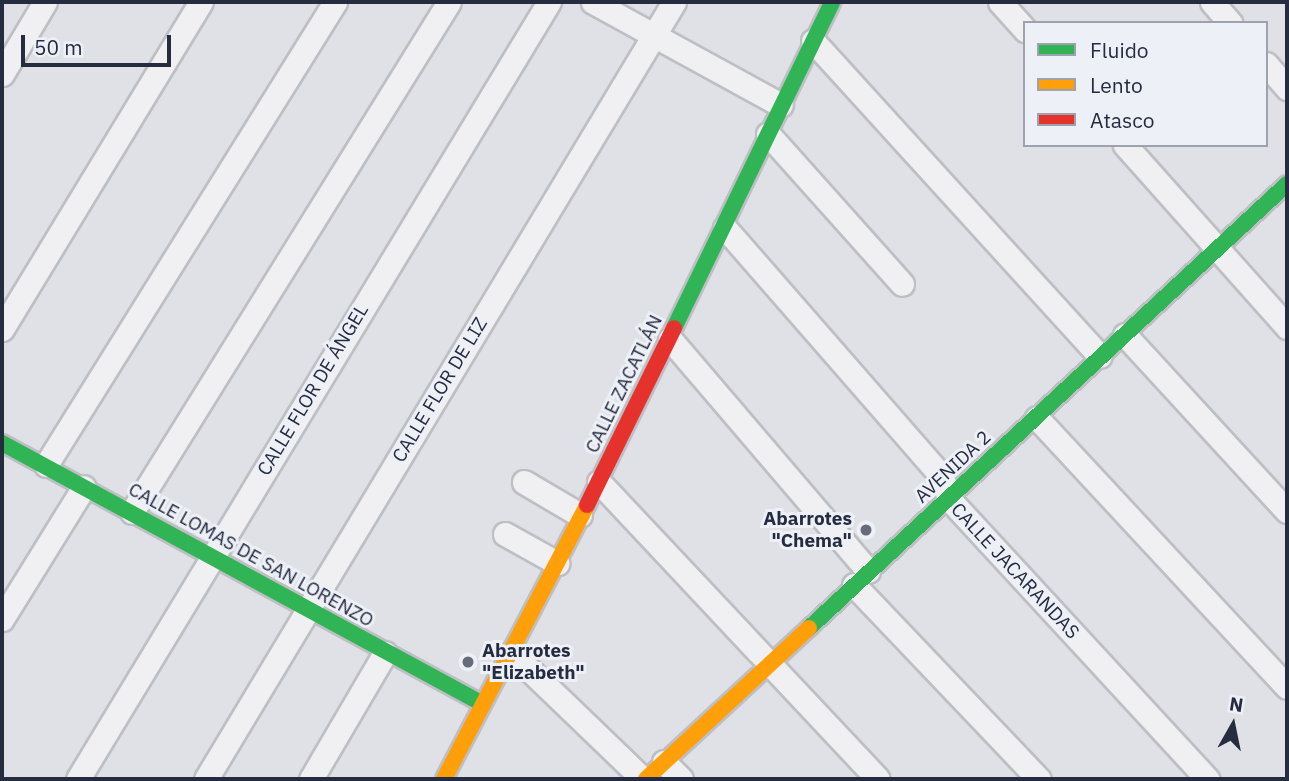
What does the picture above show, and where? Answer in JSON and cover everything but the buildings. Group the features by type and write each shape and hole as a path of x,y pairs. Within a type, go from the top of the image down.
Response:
{"street":[{"path":"2,74 45,2"},
{"path":"2,329 201,2"},
{"path":"46,465 335,2"},
{"path":"132,512 449,2"},
{"name":"CALLE FLOR DE ÁNGEL","path":"78,779 549,2"},
{"path":"593,2 656,34 781,105"},
{"name":"CALLE FLOR DE LIZ","path":"206,779 674,2"},
{"name":"CALLE ZACATLÁN","path":"444,779 481,703 512,653 580,515 600,482 832,2"},
{"path":"1000,2 1023,28"},
{"path":"1212,2 1228,21"},
{"path":"813,41 1100,356"},
{"path":"1268,66 1287,88"},
{"path":"768,134 902,284"},
{"path":"1127,147 1287,327"},
{"name":"AVENIDA 2","path":"644,779 1287,184"},
{"name":"CALLE JACARANDAS","path":"725,228 942,477 949,499 1207,779"},
{"path":"1125,335 1287,511"},
{"path":"670,339 861,578 1039,779"},
{"path":"1037,418 1287,687"},
{"name":"CALLE LOMAS DE SAN LORENZO","path":"2,443 132,512 307,611 481,703"},
{"path":"524,482 580,515"},
{"path":"600,482 878,779"},
{"path":"2,620 84,487"},
{"path":"505,534 557,563"},
{"path":"311,779 385,653"},
{"path":"512,653 644,779"},
{"path":"664,762 681,779"}],"traffic: fast":[{"path":"674,328 832,2"},
{"path":"809,628 1287,184"},
{"path":"2,443 481,703"}],"traffic: slow":[{"path":"444,779 587,505"},
{"path":"646,779 809,628"}],"traffic: jam":[{"path":"587,505 674,328"}],"place":[{"name":"Abarrotes \"Chema\"","path":"866,530"},
{"name":"Abarrotes \"Elizabeth\"","path":"468,662"}]}
